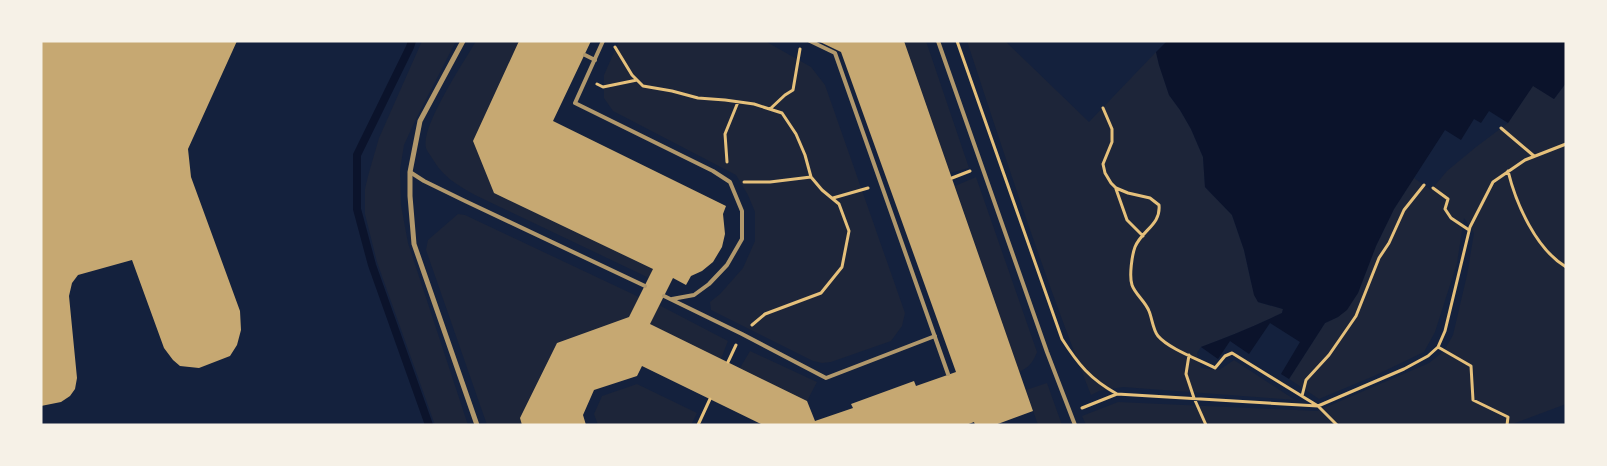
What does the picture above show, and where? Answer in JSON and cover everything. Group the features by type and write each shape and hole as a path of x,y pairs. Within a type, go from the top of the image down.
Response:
{"street":[{"path":"463,41 420,121 410,172 410,196 414,244 477,425"}],"lane":[{"path":"603,41 575,103 713,171 730,182 742,211 742,239 727,265 709,284 694,294 672,299"},
{"path":"810,41 835,53 948,374"},
{"path":"938,41 1047,352 1075,425"},
{"path":"585,56 595,60"},
{"path":"410,172 465,201 645,286"},
{"path":"664,296 826,378 934,336"}],"path":[{"path":"610,41 632,75 642,86 698,98 754,104 782,113 796,134 805,155 811,177 822,190 839,204 849,231 842,267 822,293 765,314 742,334"},
{"path":"770,109 784,95 793,90 798,54 803,41"},
{"path":"957,41 1062,339 1075,359 1094,379 1117,394 1318,406 1404,369 1428,356 1438,347 1445,331 1469,230 1493,182 1534,156 1566,144"},
{"path":"586,80 603,87 638,80"},
{"path":"720,176 727,168 725,134 738,102"},
{"path":"1103,108 1112,129 1112,142 1103,164 1105,173 1116,188 1150,198 1159,205 1160,212 1157,220 1135,246 1131,263 1132,284 1148,308 1158,336 1180,352 1215,368 1225,356 1232,353 1318,406 1337,425"},
{"path":"1501,128 1534,156"},
{"path":"952,178 982,167"},
{"path":"1508,171 1514,193 1538,240 1560,264 1566,267"},
{"path":"730,182 770,182 811,177"},
{"path":"832,198 881,185"},
{"path":"1302,396 1306,380 1329,355 1356,316 1379,258 1404,210 1424,185"},
{"path":"1116,188 1127,220 1143,236"},
{"path":"1433,188 1448,199 1445,209 1451,218 1469,230"},
{"path":"1438,347 1471,366 1473,400 1508,417 1507,425"},
{"path":"1189,355 1186,374 1206,425"},
{"path":"698,425 710,400"}],"shaded area":[{"path":"422,41 456,41 404,145 400,170 401,205 408,243 468,425 435,425 377,262 365,214 365,189 379,138"},
{"path":"476,41 519,41 473,141 494,193 653,269 649,278 475,195 451,180 441,171 426,148 426,138 444,94"},
{"path":"619,41 765,41 811,67 825,85 905,313 902,326 891,341 831,362 822,363 813,361 711,310 710,302 720,294 743,268 755,241 755,212 748,195 736,175 613,111 604,98 604,75"},
{"path":"904,41 926,41 969,168 950,173"},
{"path":"967,41 1005,41 1089,122 1156,52 1169,95 1191,129 1203,157 1205,187 1232,215 1258,302 1283,309 1282,313 1272,318 1201,347 1197,353 1201,368 1219,370 1234,360 1295,400 1123,387 1099,391 1091,395 1011,175"},
{"path":"1167,41 1566,41 1566,83 1554,99 1533,86 1508,123 1489,111 1481,123 1474,119 1461,140 1445,130 1394,209 1376,246 1358,293 1347,310 1325,323 1289,379 1281,374 1300,342 1270,323 1249,354 1230,341 1218,359 1201,347 1272,318 1282,313 1283,309 1258,302 1254,295 1244,250 1232,215 1205,187 1203,157 1191,129 1169,95 1159,65 1156,52"},
{"path":"1566,83 1566,404 1510,425 1086,425 1082,416 1118,402 1317,411 1429,363 1444,351 1453,335 1467,275 1474,233 1464,218 1457,263 1435,332 1424,352 1319,399 1289,379 1325,323 1338,317 1358,293 1376,246 1394,209 1414,178 1431,190 1447,171 1508,123 1533,85 1554,99"},
{"path":"976,177 1037,352 1030,364 1019,372 955,186"},
{"path":"458,214 465,215 639,297 629,317 557,343 520,418 522,425 487,425 426,250 428,240"},
{"path":"659,305 728,341 721,359 650,324"},
{"path":"750,351 817,382 807,401 740,368"},
{"path":"1047,383 1062,425 1038,425 1026,390"},
{"path":"637,384 697,413 691,425 598,425 594,414 602,396"}],"building":[{"path":"41,41 237,41 188,149 191,177 240,311 241,330 237,345 230,356 199,368 180,366 173,360 164,348 132,260 78,275 72,283 69,296 77,378 75,389 70,396 61,402 41,406"},
{"path":"519,41 591,41 553,121 726,206 723,214 725,234 722,247 713,262 702,271 691,276 686,285 673,278 650,324 807,401 815,421 853,408 851,404 914,381 916,386 956,372 841,52 818,41 904,41 1033,411 995,425 975,425 974,422 966,425 763,425 642,366 637,376 594,390 583,415 586,425 522,425 520,418 557,343 629,317 653,269 494,193 473,141"}],"waterway":[{"path":"412,41 357,155 357,209 372,265 429,425"}]}
